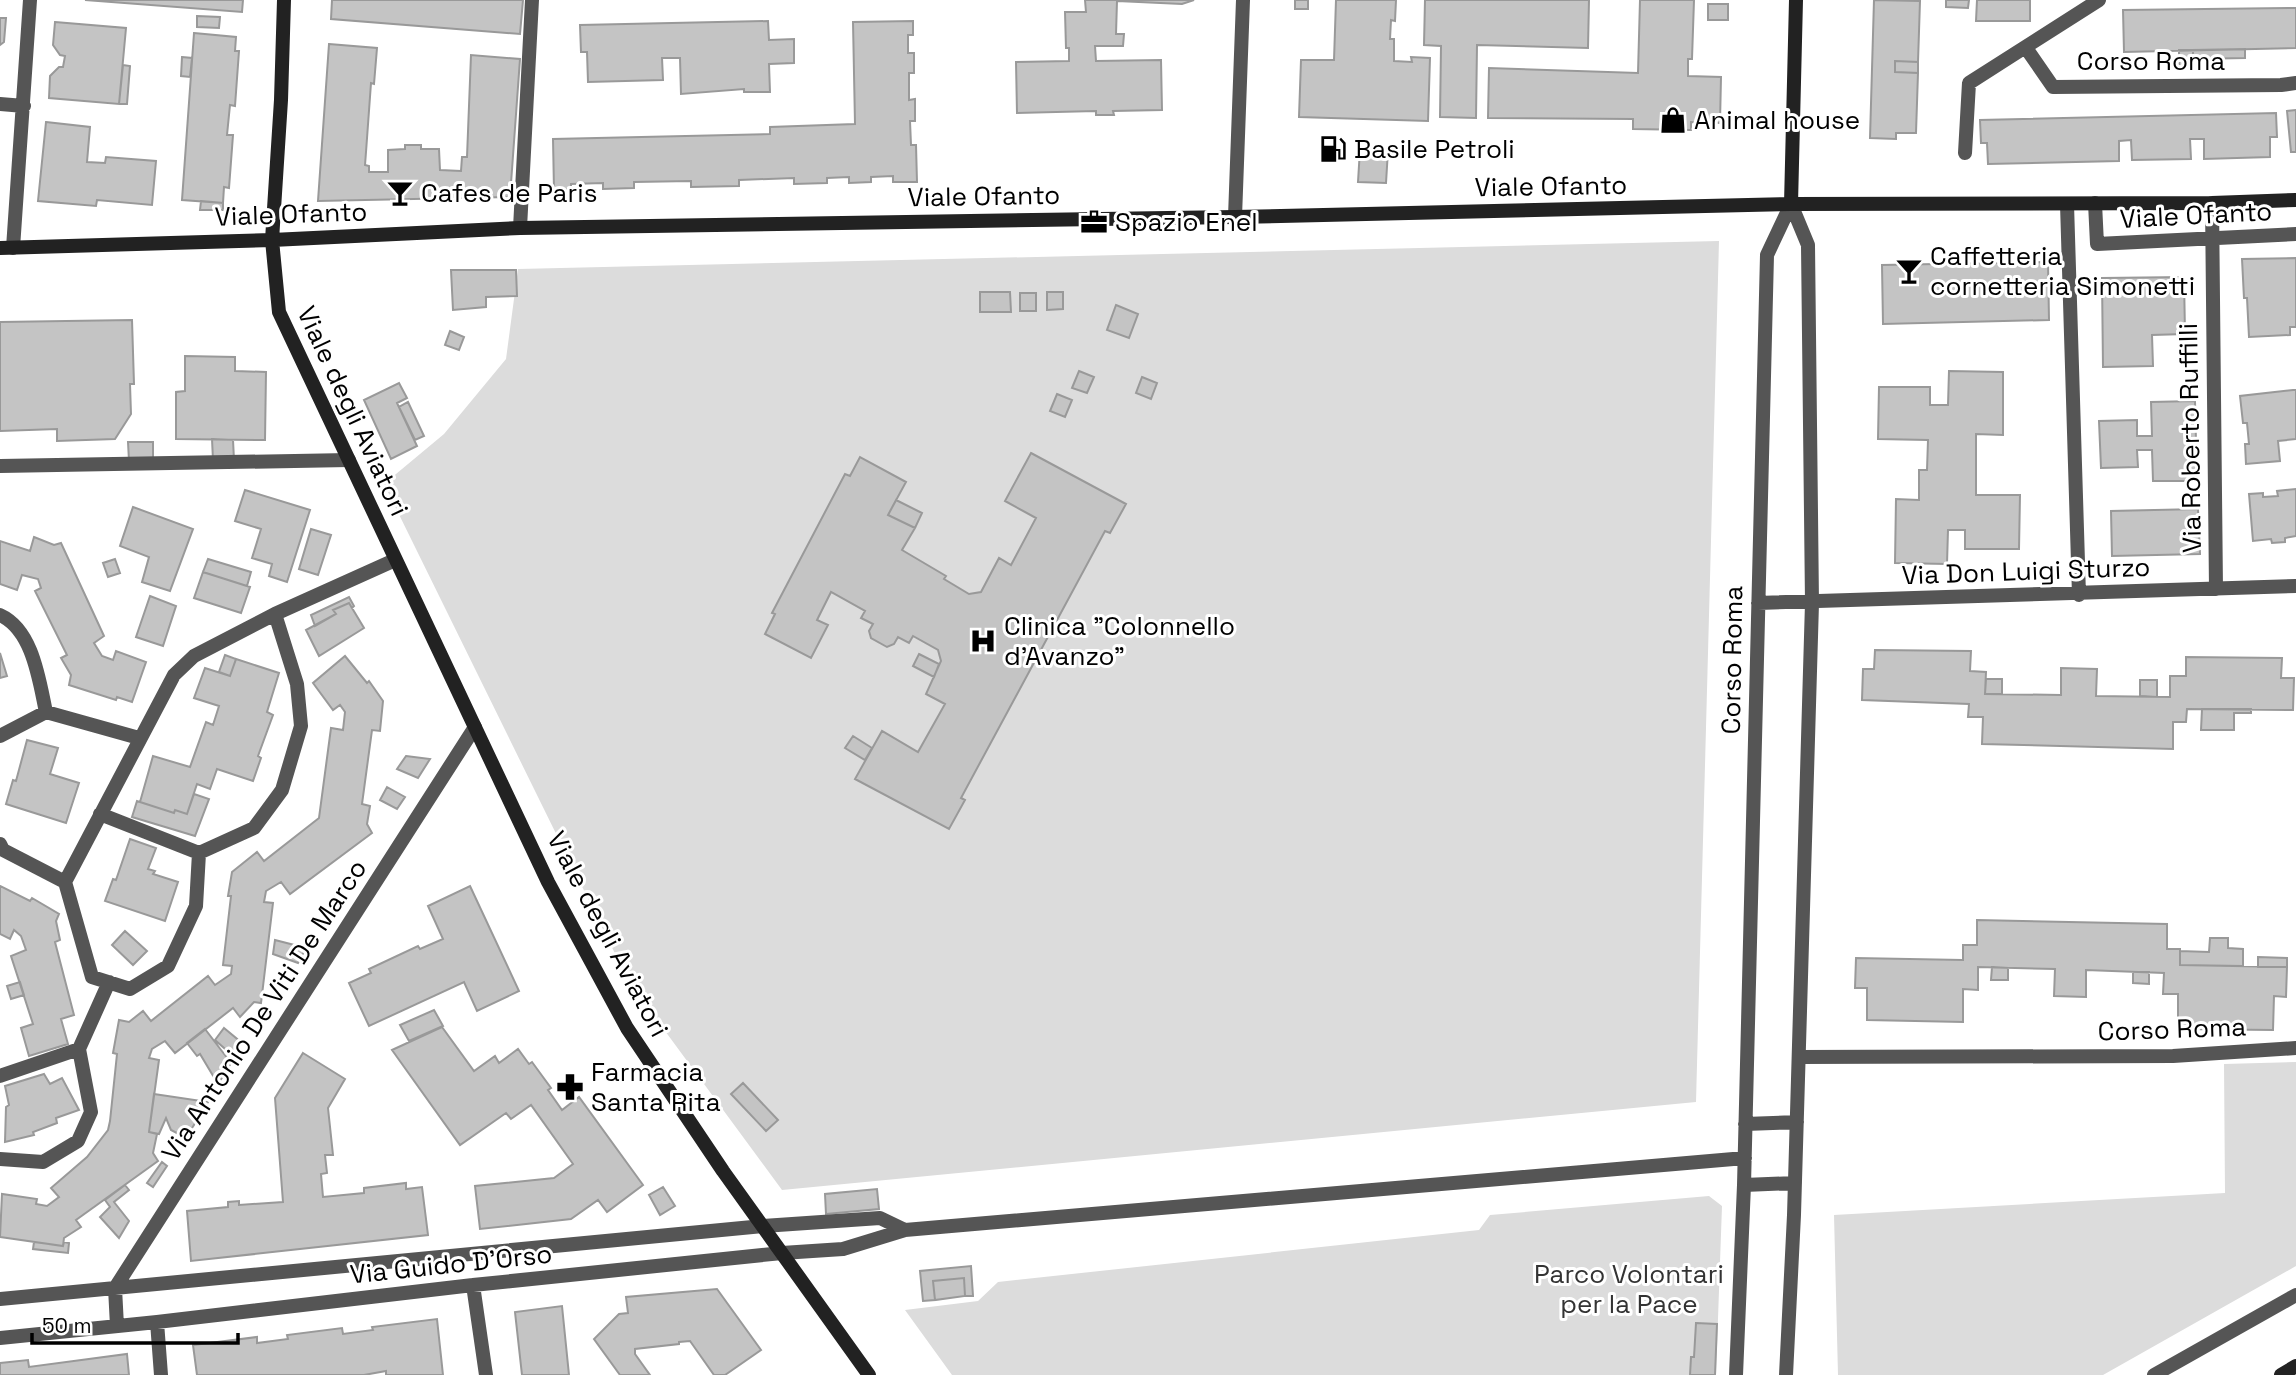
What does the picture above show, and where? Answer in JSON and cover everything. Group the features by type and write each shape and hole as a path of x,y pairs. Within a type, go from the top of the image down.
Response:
{"main road":[{"name":"Viale degli Aviatori","path":"284,0 272,240 279,312 548,882 627,1028 869,1375"},
{"name":"Corso Roma","path":"1791,204 1796,0"},
{"name":"Viale Ofanto","path":"7,248 272,240 520,228 1235,217 1791,204 2212,203 2296,200"},
{"path":"2281,1375 2296,1366"}],"street":[{"path":"7,248 24,106 30,0"},
{"path":"520,228 532,0"},
{"path":"1235,217 1243,0"},
{"name":"Corso Roma","path":"1965,153 1969,83 2099,0"},
{"name":"Corso Roma","path":"2026,48 2053,87 2296,83"},
{"path":"0,104 24,106"},
{"name":"Viale Ofanto","path":"2095,203 2097,244 2296,234"},
{"name":"Via Roberto Ruffilli","path":"2212,203 2216,589"},
{"name":"Corso Roma","path":"1786,1375 1795,1184 1812,603 1808,245 1791,204"},
{"name":"Corso Roma","path":"1737,1375 1745,1158 1767,255 1791,204"},
{"path":"2067,204 2079,595"},
{"path":"0,466 349,460"},
{"path":"199,853 196,906 168,966 130,989 92,977 65,882 174,675 194,656 275,614 395,560"},
{"name":"Via Don Luigi Sturzo","path":"1758,603 2079,595 2296,586"},
{"path":"100,814 199,853 254,828 282,790 301,726 297,684 275,614"},
{"path":"0,615 12,621 35,658 46,712"},
{"path":"0,736 46,712 139,738"},
{"name":"Via Antonio De Viti De Marco","path":"115,1288 475,727"},
{"path":"0,844 3,850 65,882"},
{"path":"0,1159 43,1162 78,1141 91,1112 79,1049 109,982"},
{"name":"Corso Roma","path":"1798,1057 2173,1056 2296,1048"},
{"path":"0,1074 79,1049"},
{"path":"1745,1124 1797,1122"},
{"path":"905,1230 1745,1158"},
{"path":"1744,1185 1795,1184"},
{"name":"Via Guido D'Orso","path":"0,1299 763,1226 880,1218 905,1230"},
{"name":"Via Guido D'Orso","path":"0,1338 473,1285 844,1249 905,1230"},
{"path":"473,1285 486,1375"},
{"path":"115,1288 117,1326"},
{"path":"2154,1375 2296,1295"},
{"path":"157,1322 162,1375"}],"green space":[{"path":"1719,241 1696,1102 782,1190 629,982 384,484 444,434 506,359 518,269"},
{"path":"2296,1062 2296,1266 2103,1375 1838,1375 1834,1215 2225,1193 2224,1064"},
{"name":"Parco Volontari per la Pace","path":"1709,1196 1722,1206 1716,1375 952,1375 905,1310 978,1301 998,1282 1479,1230 1490,1215"}],"building":[{"path":"85,0 243,0 242,12"},
{"path":"332,0 523,0 520,34 331,19"},
{"path":"1085,0 1194,0 1182,4 1117,1 1116,34 1124,34 1123,46 1095,46 1096,61 1161,60 1162,110 1113,111 1114,115 1096,115 1096,111 1017,113 1016,62 1069,61 1065,12 1086,12"},
{"path":"1295,0 1308,0 1308,9 1295,9"},
{"path":"1336,0 1396,0 1395,21 1391,20 1390,39 1394,39 1394,61 1412,62 1411,57 1430,58 1428,121 1299,117 1301,60 1334,60"},
{"path":"1425,0 1589,0 1588,48 1477,45 1476,118 1440,117 1441,46 1424,45"},
{"path":"1640,0 1694,0 1692,59 1688,59 1688,76 1721,77 1720,123 1691,122 1691,130 1633,129 1633,119 1488,118 1489,68 1638,73"},
{"path":"1874,0 1920,1 1918,62 1895,61 1895,72 1918,73 1916,133 1896,133 1896,139 1870,138"},
{"path":"1946,0 1969,0 1968,8 1946,7"},
{"path":"1977,0 2030,0 2030,21 1976,21"},
{"path":"1708,4 1728,4 1728,20 1708,20"},
{"path":"2296,8 2296,48 2124,52 2123,10"},
{"path":"197,16 220,17 219,28 197,27"},
{"path":"0,18 6,18 4,42 0,45"},
{"path":"768,21 769,40 794,39 794,63 769,64 770,92 744,92 744,89 681,94 680,58 662,58 663,80 588,82 587,52 581,52 580,25"},
{"path":"913,21 913,35 908,35 908,53 914,53 914,73 909,73 909,100 915,99 915,121 910,121 911,145 916,145 917,182 893,182 893,176 871,177 871,182 849,183 849,177 827,178 827,183 794,184 794,178 739,180 739,186 691,187 691,181 634,182 634,188 603,189 603,183 571,184 571,189 554,190 553,139 770,134 770,127 855,124 853,22"},
{"path":"55,22 126,28 119,104 49,98 50,76 59,67 63,67 65,56 60,55 53,45"},
{"path":"194,33 236,37 235,51 239,51 235,106 230,105 227,135 233,135 229,188 224,187 223,203 182,200"},
{"path":"329,44 377,48 374,84 371,83 365,165 369,166 369,172 388,172 388,150 405,149 405,145 421,145 421,149 439,149 440,170 461,171 462,157 467,157 471,55 520,59 510,197 318,201"},
{"path":"2245,49 2245,58 2193,59 2193,50"},
{"path":"2179,50 2193,50 2193,67 2179,67"},
{"path":"182,57 192,58 190,77 181,76"},
{"path":"1895,61 1918,62 1918,73 1895,72"},
{"path":"123,65 130,66 127,104 119,104"},
{"path":"2296,110 2296,152 2291,152 2287,111"},
{"path":"2276,113 2277,137 2270,137 2270,157 2204,159 2204,139 2190,139 2191,159 2132,160 2131,140 2119,141 2119,161 1988,164 1987,143 1981,143 1980,120"},
{"path":"46,122 90,127 87,162 105,163 106,157 156,161 152,205 97,200 96,206 38,201"},
{"path":"1360,149 1388,150 1386,183 1358,182"},
{"path":"201,201 223,203 223,210 200,210"},
{"path":"2296,258 2296,327 2290,327 2290,335 2249,337 2242,259"},
{"path":"2048,262 2049,320 1883,324 1882,265"},
{"path":"451,270 516,270 517,296 486,297 486,307 453,310"},
{"path":"2184,277 2185,334 2152,335 2153,366 2103,367 2102,278"},
{"path":"980,292 1010,292 1011,312 980,312"},
{"path":"1047,292 1063,292 1063,309 1047,310"},
{"path":"1020,293 1036,293 1036,311 1020,311"},
{"path":"1116,305 1138,314 1129,338 1107,330"},
{"path":"132,320 134,384 130,384 131,414 115,439 57,441 57,429 0,431 0,322"},
{"path":"450,331 464,337 459,350 445,345"},
{"path":"185,356 235,357 235,371 266,372 265,440 176,439 176,392 185,391"},
{"path":"1079,371 1094,377 1087,393 1072,388"},
{"path":"1949,371 2003,372 2003,435 1976,434 1976,495 2020,495 2019,549 1965,549 1965,530 1948,530 1947,564 1895,563 1896,499 1919,500 1919,470 1927,470 1928,440 1878,439 1879,387 1930,387 1930,405 1948,405"},
{"path":"1142,377 1157,383 1151,399 1136,393"},
{"path":"399,383 407,398 397,403 417,446 391,459 364,400"},
{"path":"2296,390 2296,439 2278,441 2280,461 2246,464 2245,444 2249,444 2240,396"},
{"path":"1057,394 1072,400 1065,417 1050,411"},
{"path":"2195,401 2197,481 2153,481 2152,450 2137,450 2138,467 2101,468 2099,421 2137,420 2137,436 2152,436 2151,402"},
{"path":"408,402 424,436 415,440 399,407"},
{"path":"212,439 233,440 234,460 213,460"},
{"path":"128,442 153,442 153,461 129,461"},
{"name":"Clinica \"Colonnello d'Avanzo\"","path":"1031,453 1126,504 1110,533 1105,531 961,798 965,800 949,829 855,779 882,731 918,752 945,704 926,694 941,661 938,650 913,636 909,643 898,637 894,644 887,647 871,638 869,631 873,624 861,618 865,611 831,592 817,620 828,625 811,658 765,634 775,614 772,613 845,474 850,476 860,457 906,482 888,515 915,528 902,550 946,576 944,579 969,594 981,592 999,558 1011,565 1036,518 1005,501"},
{"path":"2296,489 2296,536 2285,538 2285,542 2272,543 2271,539 2253,541 2249,494 2278,496 2277,491"},
{"path":"245,490 310,510 287,582 269,576 272,564 252,558 261,529 235,521"},
{"path":"896,500 922,513 915,528 888,515"},
{"path":"133,507 193,529 170,591 142,582 149,557 120,546"},
{"path":"2198,509 2200,554 2112,556 2111,511"},
{"path":"311,529 331,535 318,575 299,569"},
{"path":"34,537 54,545 61,543 104,636 94,643 102,656 113,660 116,651 146,662 132,702 117,697 116,700 69,685 71,675 61,658 67,655 35,591 41,588 38,579 22,575 17,590 0,584 0,541 30,551"},
{"path":"115,559 120,573 108,577 103,563"},
{"path":"208,559 251,572 247,586 203,572"},
{"path":"203,572 250,587 241,613 194,598"},
{"path":"150,596 176,606 163,646 136,637"},
{"path":"349,597 354,606 352,608 349,603 333,610 336,614 315,626 311,615"},
{"path":"349,603 364,628 319,656 306,630 336,614 333,610"},
{"path":"1875,650 1971,651 1970,671 1986,672 1985,694 2061,695 2061,668 2097,669 2096,696 2170,697 2170,676 2186,676 2186,657 2282,658 2281,678 2294,678 2293,710 2187,709 2186,722 2173,722 2173,749 1982,744 1983,717 1968,717 1969,704 1862,700 1863,669 1874,669"},
{"path":"0,653 7,676 0,678"},
{"path":"919,654 939,664 934,677 913,666"},
{"path":"225,655 236,659 230,676 219,672"},
{"path":"345,656 367,683 369,681 383,701 380,731 372,730 362,804 370,806 367,824 372,833 290,894 281,882 266,891 264,902 273,903 261,1003 254,1002 240,1017 233,1008 175,1053 165,1041 152,1049 149,1058 159,1060 149,1132 157,1134 153,1153 158,1161 76,1220 81,1227 64,1238 63,1246 0,1237 2,1194 37,1199 36,1204 47,1206 59,1197 51,1188 87,1157 108,1130 117,1054 113,1053 119,1020 129,1022 143,1011 151,1021 208,976 215,985 231,974 232,966 223,965 232,872 257,852 264,861 319,818 331,728 343,730 345,712 340,705 333,710 313,683"},
{"path":"236,659 279,673 267,712 273,715 258,756 261,758 253,781 217,769 210,789 197,784 187,814 175,810 174,813 140,802 153,756 190,767 206,722 213,725 219,706 194,698 205,668 230,676"},
{"path":"1986,679 2002,679 2002,694 1985,694"},
{"path":"2140,680 2157,680 2157,697 2140,696"},
{"path":"2202,709 2251,709 2251,713 2234,713 2234,730 2201,730"},
{"path":"853,736 872,748 865,760 845,748"},
{"path":"27,740 58,748 50,774 79,783 66,823 6,804 13,780 16,781"},
{"path":"406,756 430,759 418,778 397,769"},
{"path":"387,787 405,797 397,809 380,800"},
{"path":"194,794 209,799 195,836 132,817 137,801 174,813 175,810 187,814"},
{"path":"130,839 156,848 148,869 155,871 153,874 178,882 165,921 105,901 113,879 116,880"},
{"path":"0,886 30,901 32,898 59,914 56,921 60,940 55,942 74,1015 61,1019 68,1044 29,1056 21,1028 33,1024 11,956 26,950 21,936 14,930 10,939 0,934"},
{"path":"470,886 519,991 477,1011 464,982 369,1026 349,983 371,973 369,969 418,946 420,949 443,939 428,906"},
{"path":"1977,920 2167,924 2167,949 2180,949 2180,965 2287,967 2286,997 2274,996 2273,1030 2178,1029 2178,994 2163,994 2164,973 2086,970 2086,997 2054,996 2055,969 1978,967 1978,990 1963,989 1963,1022 1867,1020 1867,988 1855,988 1856,958 1963,960 1963,945 1977,945"},
{"path":"125,931 147,951 133,965 112,945"},
{"path":"2210,938 2228,938 2228,948 2243,949 2243,966 2180,965 2180,951 2209,952"},
{"path":"275,940 306,948 298,963 273,954"},
{"path":"2258,957 2287,958 2287,967 2258,967"},
{"path":"1992,967 2008,968 2008,980 1991,980"},
{"path":"2133,972 2149,972 2149,984 2133,983"},
{"path":"20,982 24,995 11,999 7,986"},
{"path":"434,1010 443,1026 409,1041 400,1025"},
{"path":"442,1027 474,1071 495,1056 499,1063 518,1049 529,1064 532,1062 551,1088 548,1090 562,1110 579,1097 643,1185 607,1212 598,1200 571,1219 480,1229 475,1186 554,1178 573,1164 531,1105 511,1119 506,1113 460,1145 392,1050"},
{"path":"224,1028 242,1043 232,1055 215,1040"},
{"path":"205,1029 231,1063 218,1084 200,1054 197,1056 187,1043"},
{"path":"303,1053 345,1079 328,1108 333,1155 325,1155 327,1173 321,1174 323,1197 364,1193 364,1188 406,1183 406,1189 422,1187 428,1235 191,1261 187,1211 228,1207 228,1202 239,1201 239,1205 283,1202 275,1098"},
{"path":"44,1074 50,1084 62,1078 79,1110 56,1118 57,1123 33,1132 34,1135 5,1142 6,1107 9,1105 5,1086"},
{"path":"743,1083 778,1120 766,1131 731,1094"},
{"path":"154,1094 208,1102 186,1138 171,1130 166,1118 159,1134 149,1132"},
{"path":"162,1162 167,1166 153,1187 147,1183"},
{"path":"125,1185 129,1190 114,1202 129,1221 119,1238 100,1217 110,1207 105,1200"},
{"path":"663,1187 675,1206 660,1215 649,1195"},
{"path":"877,1189 879,1209 826,1214 825,1194"},
{"path":"34,1242 63,1246 64,1242 69,1243 68,1253 33,1249"},
{"path":"971,1266 973,1296 965,1296 964,1278 933,1281 935,1300 923,1301 920,1271"},
{"path":"964,1278 965,1296 935,1300 933,1281"},
{"path":"717,1289 761,1350 725,1375 714,1375 690,1341 635,1349 635,1354 650,1375 620,1375 594,1339 619,1314 628,1313 626,1297"},
{"path":"562,1306 569,1375 522,1375 515,1312"},
{"path":"437,1319 443,1375 386,1375 386,1371 364,1375 197,1375 193,1345 257,1337 257,1343 288,1339 287,1335 342,1328 343,1334 373,1330 372,1327"},
{"path":"1696,1323 1717,1324 1715,1375 1690,1375"},
{"path":"127,1354 129,1375 0,1375 0,1363 28,1360 29,1367"}],"place":[{"name":"Animal house","path":"1673,120"},
{"name":"Basile Petroli","path":"1333,149"},
{"name":"Cafes de Paris","path":"400,193"},
{"name":"Spazio Enel","path":"1094,222"},
{"name":"Caffetteria cornetteria Simonetti","path":"1909,271"},
{"name":"Clinica \"Colonnello d'Avanzo\"","path":"983,641"},
{"name":"Farmacia Santa Rita","path":"570,1087"}]}
